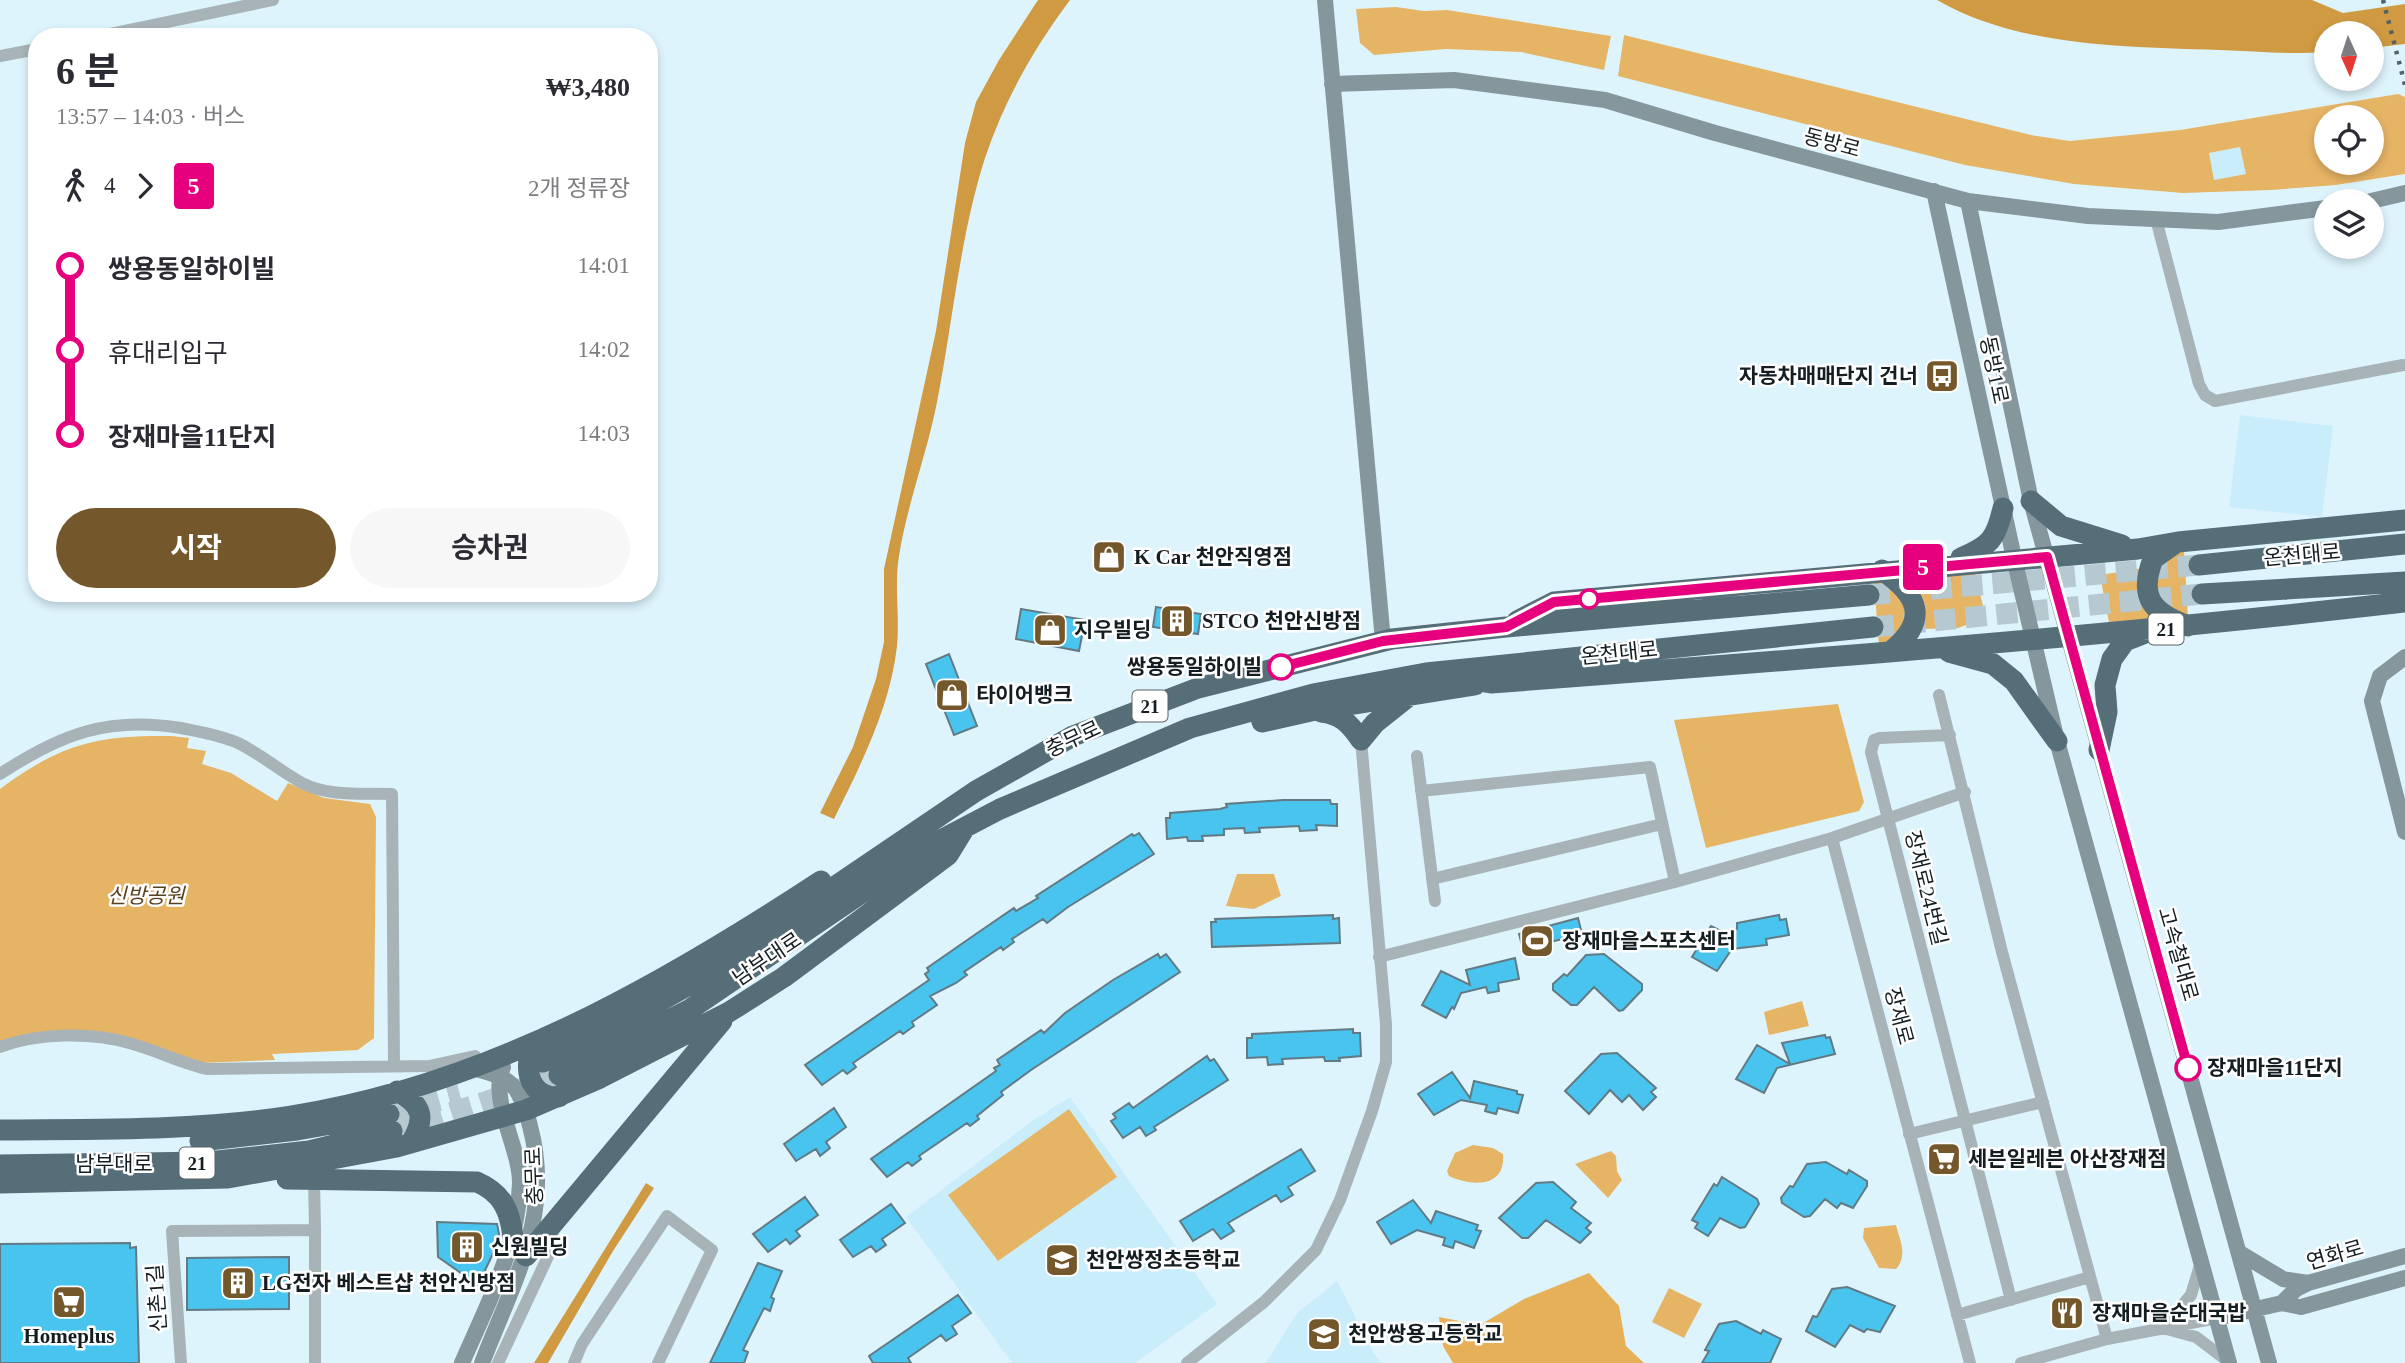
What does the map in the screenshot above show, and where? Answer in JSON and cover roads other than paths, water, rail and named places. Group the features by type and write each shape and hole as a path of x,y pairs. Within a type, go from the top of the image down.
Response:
{"highway":[{"path":"2031,501 2062,526 2138,549"},
{"path":"1925,567 1962,558 1989,544 1998,529 2003,508"},
{"name":"21","path":"1506,627 1554,602 2014,558 2138,549 2178,542 2405,520"},
{"path":"2178,542 2152,559 2147,592 2155,609 2165,617 2189,626"},
{"name":"온천대로","path":"2199,565 2405,544"},
{"path":"1882,570 1907,589 1913,599 1916,614 1911,632 1890,652"},
{"name":"온천대로","path":"2202,594 2405,582"},
{"name":"온천대로","path":"1383,641 1506,627 1869,595"},
{"name":"21","path":"1426,673 1491,683 2158,630 2405,602"},
{"name":"온천대로","path":"1365,682 1426,673 1873,627"},
{"path":"2099,750 2107,712 2105,685 2112,659 2125,641 2158,630"},
{"name":"충무로","path":"936,818 976,791 1073,736 1198,688 1383,641"},
{"path":"1926,648 1993,664 2014,681 2057,741"},
{"name":"충무로","path":"965,827 1081,772 1190,728 1365,682"},
{"path":"1190,728 1253,724 1311,711 1491,683"},
{"path":"1311,711 1332,713 1349,722 1360,740 1375,723 1411,694"},
{"path":"0,1130 162,1129 230,1124 293,1115 397,1091 471,1068 543,1040 682,968 919,816 936,818"},
{"name":"남부대로","path":"936,818 799,913 664,1001 551,1068 689,1010 935,843 965,827"},
{"path":"229,1178 298,1168 411,1143 516,1113 559,1097 729,1012 784,976 948,855 965,827"},
{"path":"526,1256 729,1012"},
{"path":"543,1040 528,1060 530,1079 536,1090 545,1097 559,1097"},
{"path":"397,1091 415,1102 420,1113 420,1127 411,1143"},
{"name":"남부대로","path":"0,1144 171,1143 390,1122 309,1151 208,1162 0,1165"},
{"path":"0,1183 229,1178 477,1182 499,1195 507,1207 513,1237"}],"main road":[{"path":"1325,0 1383,641"},
{"name":"동방로","path":"1332,84 1454,80 1605,100 1715,133 1968,201 2088,216 2218,222 2314,210"},
{"name":"동방1로","path":"1934,191 2014,558"},
{"path":"2384,198 2405,193"},
{"name":"동방1로","path":"1968,201 2031,501 2047,557"},
{"name":"고속철대로","path":"2047,557 2241,1253 2269,1363"},
{"path":"2014,558 2057,741 2229,1363"},
{"path":"2405,657 2380,676 2371,701 2405,832"},
{"path":"471,1068 500,1075 512,1053"},
{"name":"충무로","path":"482,1363 526,1256 533,1229 539,1179 538,1154 516,1113 498,1088 500,1075"},
{"name":"충무로","path":"462,1363 506,1261 513,1237 520,1181 516,1113"},
{"path":"2241,1253 2283,1279 2308,1283"},
{"name":"연화로","path":"2282,1303 2308,1283 2405,1256"},
{"name":"연화로","path":"2217,1318 2282,1303 2301,1307 2405,1278"}],"street":[{"path":"138,28 273,0"},
{"path":"0,56 28,51"},
{"path":"2156,219 2199,384 2205,395 2215,401 2228,401 2403,365"},
{"path":"1939,695 1965,792 2002,952 2107,1339"},
{"path":"0,774 36,751 77,733 110,724 156,724 209,733 237,743 273,762 302,783 329,792 391,794 394,1066"},
{"name":"장재로24번길","path":"1950,734 1874,740 1871,752 2011,1300"},
{"path":"1187,1363 1264,1302 1316,1250 1340,1200 1372,1111 1386,1062 1360,740"},
{"path":"1417,756 1435,901"},
{"path":"1421,791 1650,767 1675,882"},
{"path":"1379,957 1675,882 1832,838 1965,792"},
{"path":"1432,880 1662,824"},
{"name":"장재로","path":"1832,838 1970,1363"},
{"path":"429,1066 479,1055 517,1042 682,968"},
{"path":"0,1047 66,1036 129,1043 182,1063 207,1069 394,1066 471,1068"},
{"path":"1909,1134 2043,1102"},
{"path":"314,1179 315,1363"},
{"path":"574,1363 582,1344 667,1216 712,1250 658,1363"},
{"path":"498,1363 551,1250 554,1223"},
{"name":"신촌1길","path":"181,1363 172,1231 315,1230"},
{"path":"2164,1328 2191,1295 2202,1262"},
{"path":"1958,1315 2090,1277"},
{"path":"2021,1363 2107,1339 2217,1318"},
{"path":"2164,1328 2196,1337 2229,1363"}],"tunnel":[{"path":"1869,595 2199,565"},
{"path":"1873,627 2202,594"},
{"path":"392,1131 559,1075"},
{"path":"389,1114 460,1095"}],"railway":[{"path":"2383,0 2405,85"}],"place":[{"name":"자동차매매단지 건너","path":"1942,376"},
{"name":"K Car 천안직영점","path":"1109,557"},
{"name":"STCO 천안신방점","path":"1177,621"},
{"name":"지우빌딩","path":"1050,630"},
{"name":"쌍용동일하이빌","path":"1281,667"},
{"name":"타이어뱅크","path":"952,695"},
{"name":"장재마을스포츠센터","path":"1537,941"},
{"name":"장재마을11단지","path":"2188,1068"},
{"name":"세븐일레븐 아산장재점","path":"1944,1159"},
{"name":"신원빌딩","path":"467,1247"},
{"name":"천안쌍정초등학교","path":"1062,1260"},
{"name":"LG전자 베스트샵 천안신방점","path":"238,1283"},
{"name":"Homeplus","path":"69,1302"},
{"name":"장재마을순대국밥","path":"2067,1313"},
{"name":"천안쌍용고등학교","path":"1324,1334"}],"park label":[{"name":"신방공원","path":"146,896"}]}
